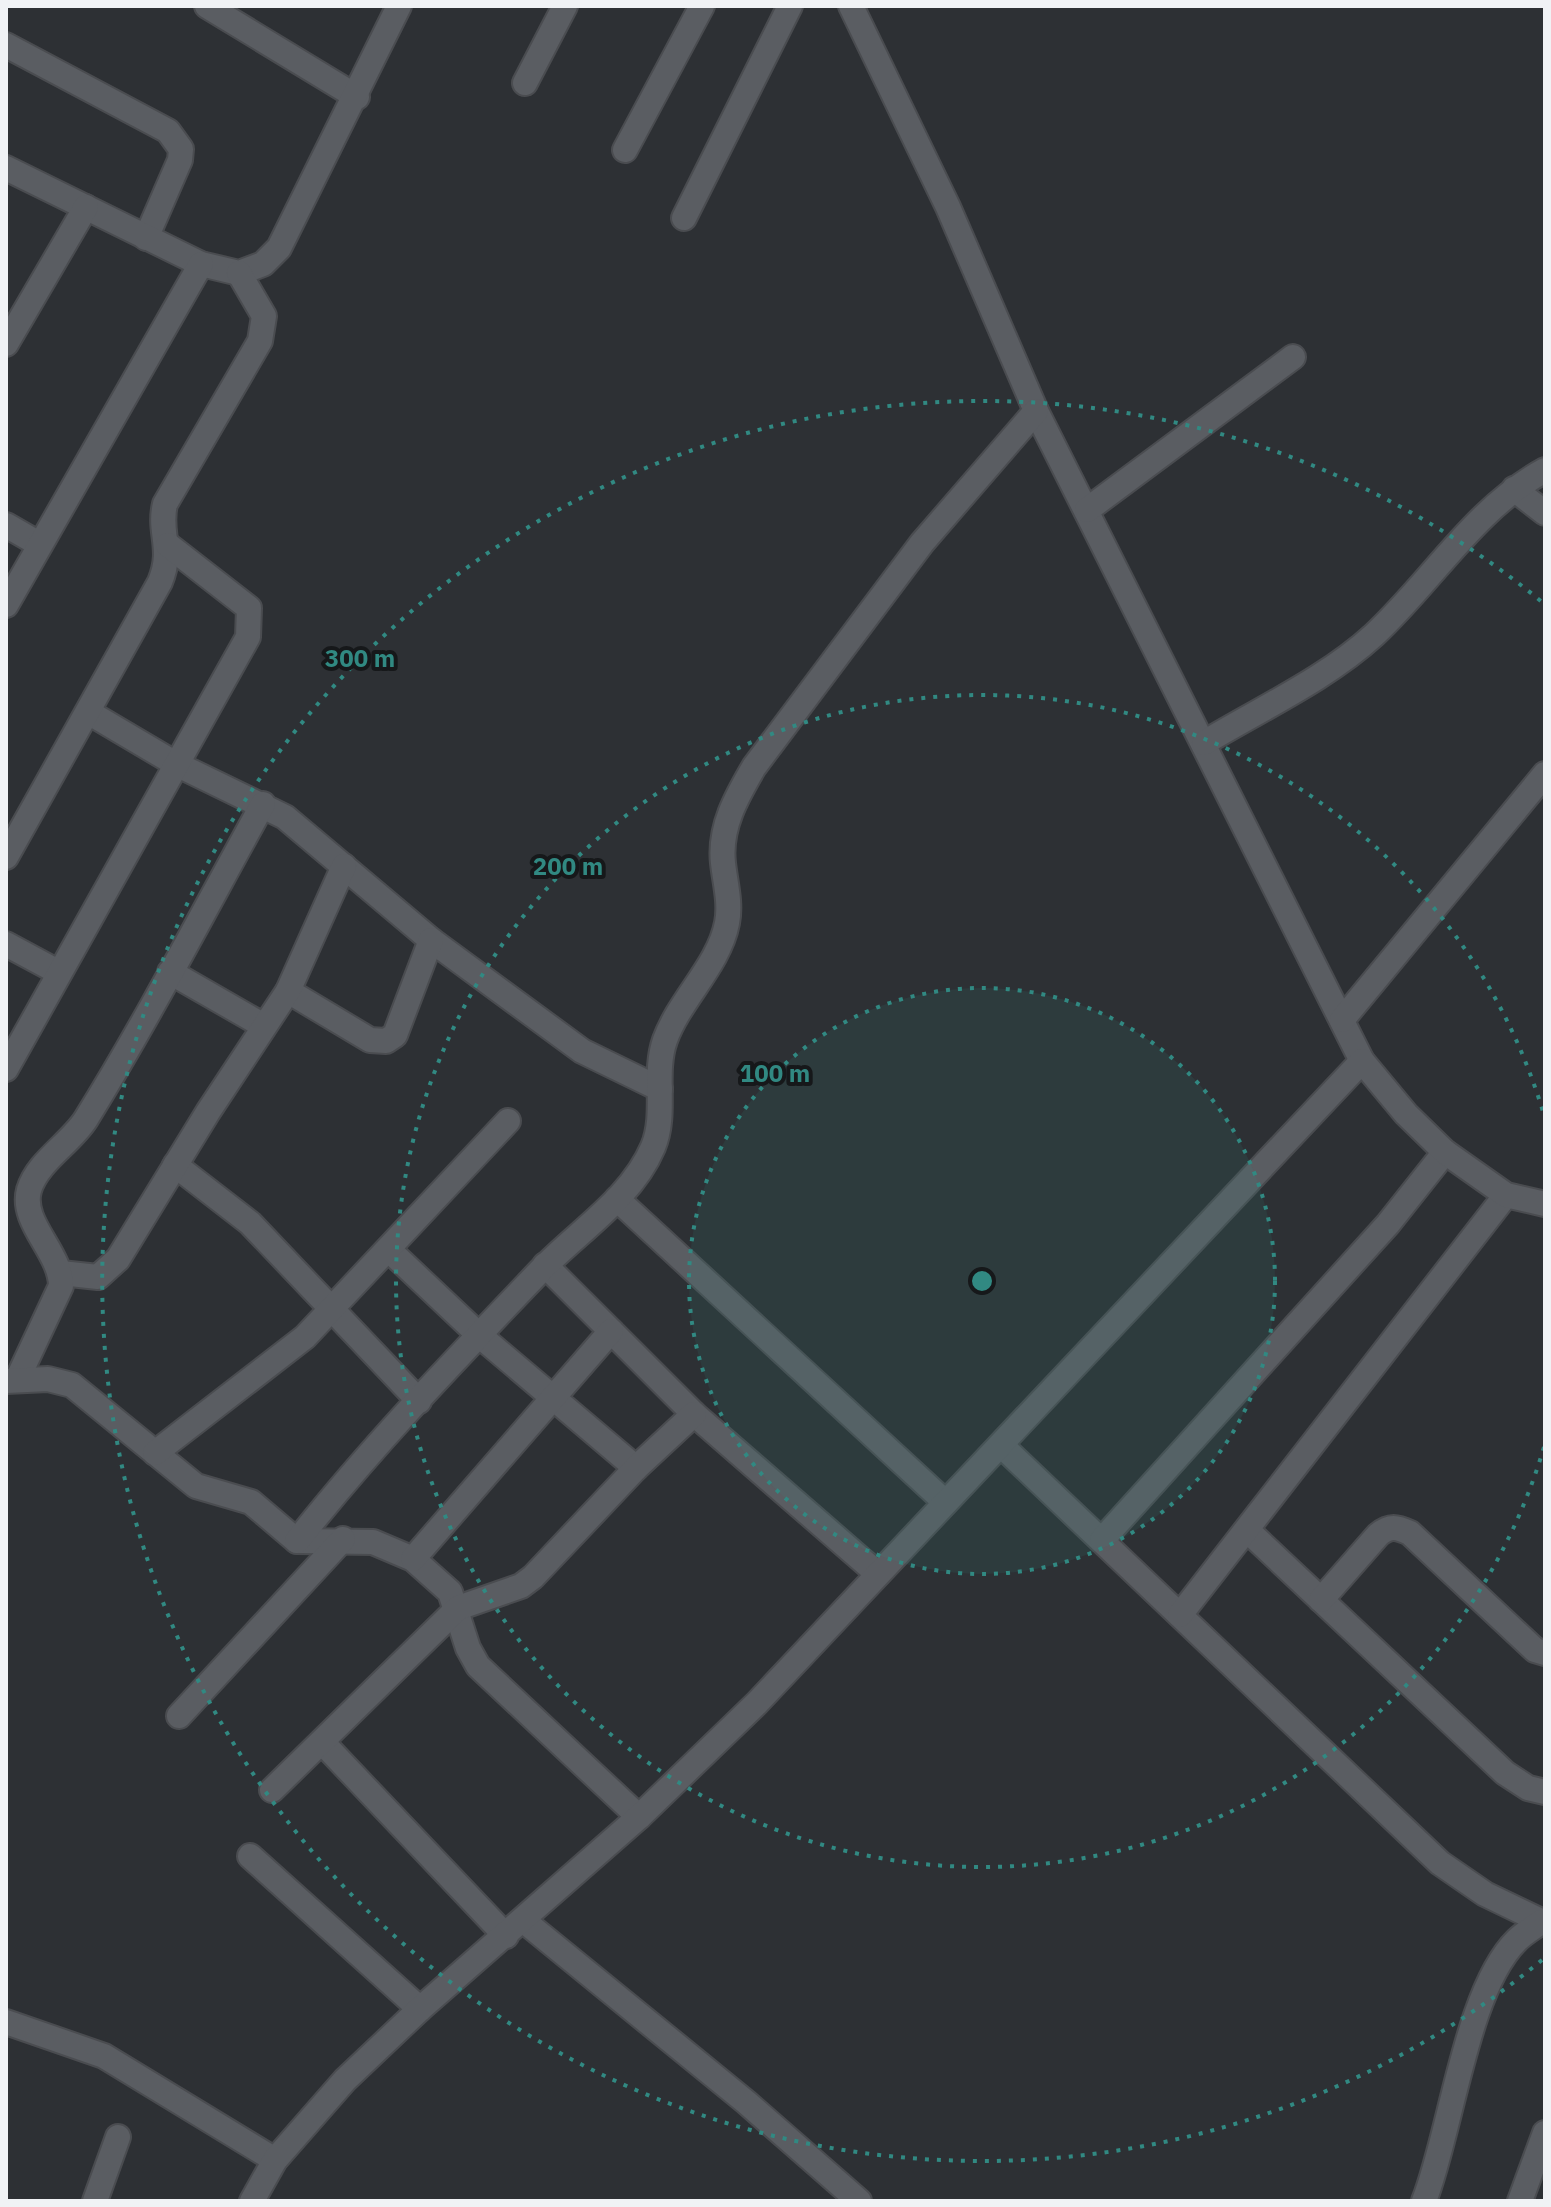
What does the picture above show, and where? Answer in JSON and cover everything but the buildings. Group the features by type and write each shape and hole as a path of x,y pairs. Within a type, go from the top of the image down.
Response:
{"street":[{"path":"207,6 357,97"},
{"path":"6,168 201,264 239,273 263,264 279,248 357,97 399,6"},
{"path":"525,83 565,6"},
{"path":"625,150 702,6"},
{"path":"684,218 790,6"},
{"path":"851,6 948,207 1036,411 1362,1061 1406,1114 1445,1152 1506,1195 1545,1204"},
{"path":"6,45 168,131 177,140 180,160 146,238"},
{"path":"6,344 86,207"},
{"path":"6,605 201,264"},
{"path":"6,857 160,582 168,545 161,519 165,504 264,329 264,316 239,273"},
{"path":"1087,510 1293,357"},
{"path":"297,1541 343,1483 479,1335 545,1265 617,1199 654,1145 660,1062 665,1040 727,922 723,859 725,831 735,799 754,767 922,543 1036,411"},
{"path":"1204,743 1358,649 1440,568 1486,511 1545,470"},
{"path":"1514,489 1545,513"},
{"path":"6,525 39,544"},
{"path":"6,1069 248,637 249,608 168,545"},
{"path":"88,712 176,764 263,804 309,835 431,940 582,1051 660,1089"},
{"path":"1342,1020 1545,774"},
{"path":"11,1380 57,1296 61,1273 31,1217 27,1205 29,1188 85,1120 263,804"},
{"path":"61,1273 87,1278 109,1270 288,991 344,866"},
{"path":"288,991 370,1040 386,1041 395,1035 431,940"},
{"path":"6,944 58,972"},
{"path":"170,972 264,1026"},
{"path":"252,2201 275,2160 345,2080 420,2009 639,1817 757,1703 1362,1061"},
{"path":"155,1453 305,1337 508,1121"},
{"path":"1102,1540 1388,1224 1445,1152"},
{"path":"175,1165 250,1223 330,1311 419,1401"},
{"path":"1180,1615 1506,1195"},
{"path":"617,1199 945,1502"},
{"path":"389,1250 479,1335 636,1468"},
{"path":"545,1265 694,1414 878,1574"},
{"path":"413,1559 611,1331"},
{"path":"11,1380 48,1379 72,1385 196,1486 251,1502 297,1541 343,1539 373,1542 413,1559 450,1592 458,1608 468,1648 478,1666 639,1817"},
{"path":"272,1790 458,1608 521,1586 636,1468 694,1414"},
{"path":"1001,1445 1440,1863 1485,1894 1543,1922 1517,1940 1503,1958 1481,2003 1424,2201"},
{"path":"1321,1600 1378,1535 1387,1528 1398,1528 1410,1533 1535,1650 1545,1653"},
{"path":"1247,1530 1505,1773 1528,1788 1545,1792"},
{"path":"179,1716 343,1539"},
{"path":"322,1742 515,1928 746,2102 859,2201"},
{"path":"250,1856 420,2009"},
{"path":"6,2022 104,2056 275,2160"},
{"path":"1520,2201 1545,2133"},
{"path":"95,2201 118,2137"}]}
